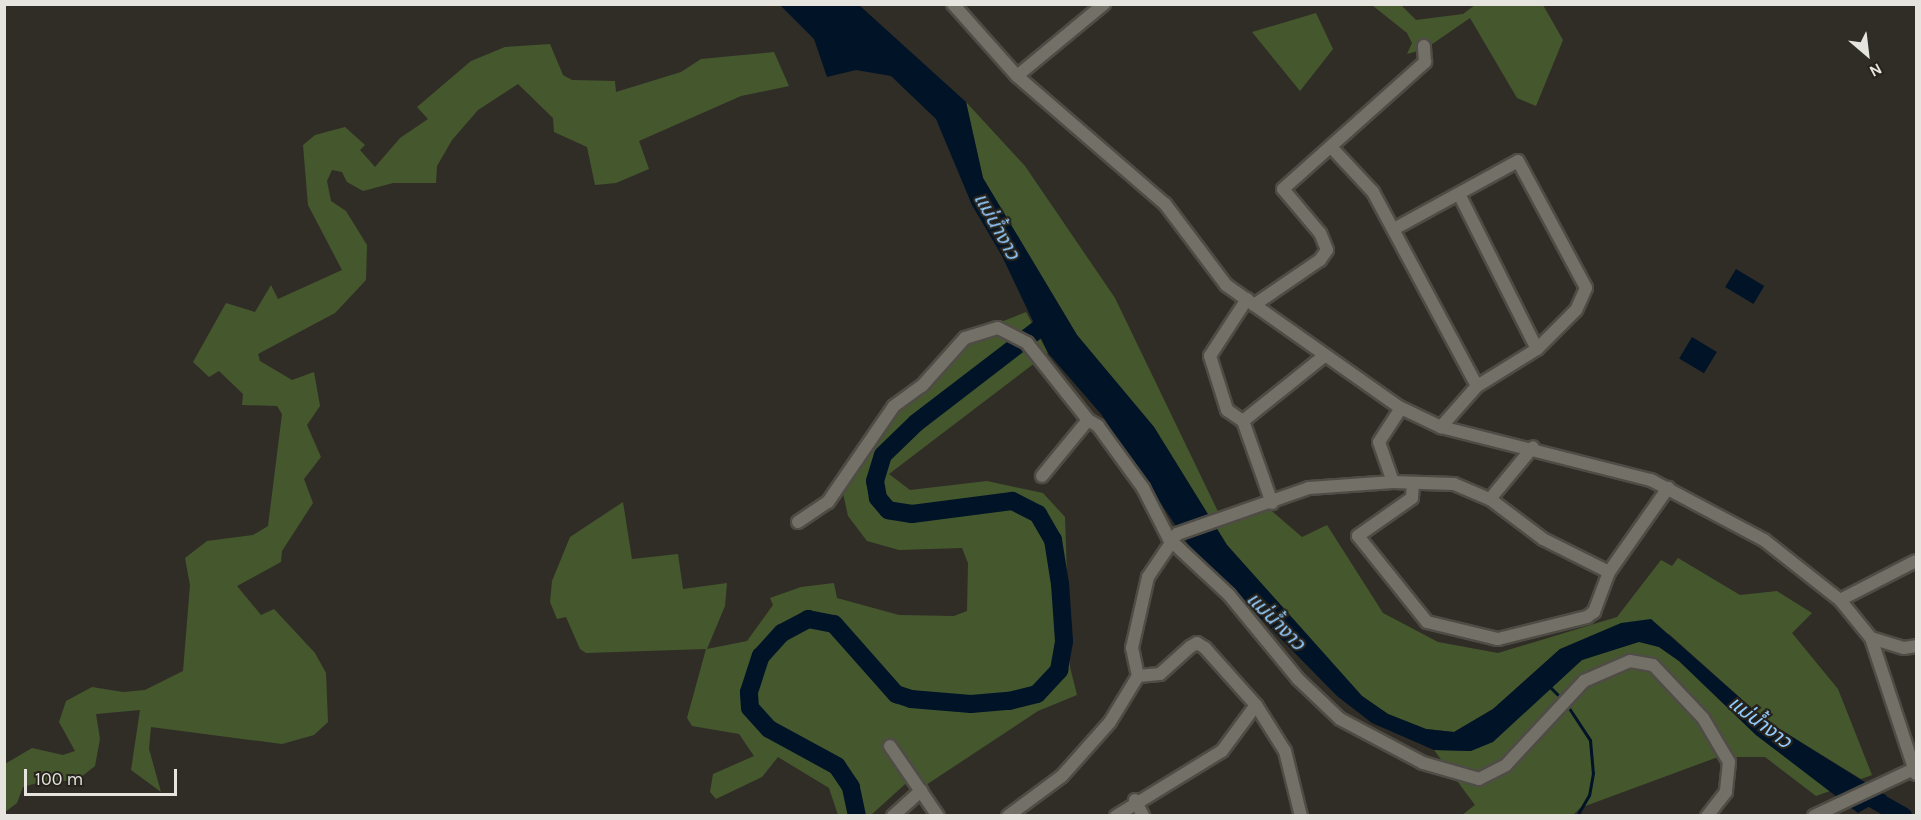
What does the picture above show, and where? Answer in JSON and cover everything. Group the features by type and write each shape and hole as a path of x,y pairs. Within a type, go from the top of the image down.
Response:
{"street":[{"path":"952,4 1017,76 1165,204 1226,285 1401,408 1441,427 1533,447 1651,480 1764,540 1840,600 1871,638 1915,770 1814,816"},
{"path":"1017,76 1104,4"},
{"path":"1272,503 1244,421 1223,403 1221,378 1210,356 1251,302 1320,260 1327,250 1320,233 1283,189 1332,148 1425,62 1424,46"},
{"path":"1332,148 1373,192 1478,387"},
{"path":"1394,229 1460,195 1518,161 1586,288 1576,310 1537,349 1478,387 1441,427"},
{"path":"1460,195 1537,349"},
{"path":"798,522 828,502 894,406 922,386 965,338 988,328 1027,343 1088,420 1098,426 1143,488 1173,536 1229,595 1298,680 1340,719 1424,763 1479,779 1493,774 1584,681 1607,668 1630,661 1653,665 1703,718 1729,762 1726,792 1707,816"},
{"path":"1244,421 1324,356"},
{"path":"1393,482 1379,442 1401,408"},
{"path":"1042,476 1088,420"},
{"path":"1490,499 1533,447"},
{"path":"1008,816 1062,776 1110,722 1138,676 1132,648 1148,577 1173,536 1215,519 1272,503 1310,488 1393,482 1454,484 1490,499 1543,538 1609,572"},
{"path":"1413,483 1412,498 1358,536 1427,622 1498,639 1576,620 1594,612 1609,572 1668,488"},
{"path":"1840,600 1917,561"},
{"path":"1871,638 1904,648 1917,646"},
{"path":"1138,676 1160,674 1197,643 1257,705 1285,751 1301,816"},
{"path":"1116,816 1135,800 1222,751 1257,705"},
{"path":"890,746 938,816"},
{"path":"893,816 921,792"},
{"path":"1135,800 1143,816"}],"green space":[{"path":"1372,5 1401,5 1416,20 1463,14 1475,5 1543,5 1563,40 1536,106 1517,98 1470,18 1425,49 1407,54 1412,43 1407,33"},
{"path":"1316,13 1333,49 1300,91 1252,32"},
{"path":"550,44 563,75 572,80 615,81 616,92 681,72 701,59 774,52 789,86 741,96 639,141 649,169 616,183 595,185 587,147 554,132 553,118 518,84 478,110 452,140 437,166 436,183 393,183 363,191 347,182 342,172 332,170 327,181 331,201 346,211 367,245 366,280 335,313 258,354 260,361 292,380 314,372 320,406 307,425 321,457 304,479 313,503 282,551 281,562 237,586 261,615 274,609 315,653 326,673 328,722 314,735 282,744 151,727 149,749 161,792 131,770 140,710 96,714 100,739 95,766 76,781 44,781 23,787 17,803 5,812 5,764 32,748 63,755 75,751 59,722 66,701 92,687 123,692 145,690 183,671 190,585 185,558 207,541 253,535 268,526 282,414 277,406 242,405 243,394 219,371 209,377 193,362 226,303 255,312 271,285 278,299 342,270 308,205 303,145 315,135 345,127 365,145 360,150 375,167 400,138 428,119 417,107 471,61 505,47"},
{"path":"966,102 1025,166 1115,298 1224,524 1267,507 1302,537 1327,525 1383,613 1438,642 1498,653 1617,617 1661,560 1672,566 1678,558 1740,595 1777,591 1812,613 1792,633 1838,689 1872,775 1861,779 1765,720 1669,634 1560,649 1493,709 1454,732 1426,729 1388,714 1362,696 1227,545 1154,427 1077,335 983,178"},
{"path":"1026,312 1048,353 889,474 910,490 987,481 1043,493 1065,517 1070,667 1077,695 1038,711 923,787 914,776 871,815 838,815 829,788 778,757 762,777 716,799 710,792 713,774 754,756 739,734 692,726 687,718 706,649 586,653 580,649 566,617 557,619 550,602 552,581 570,537 623,502 632,559 678,554 683,589 727,583 725,606 707,649 747,641 773,605 770,598 801,587 834,583 837,598 899,615 954,616 967,611 968,563 962,548 899,550 867,541 848,516 843,493 835,485 876,419 917,387 958,339"},
{"path":"1639,641 1659,647 1679,661 1756,735 1830,791 1816,796 1765,757 1718,757 1580,808 1573,815 1462,815 1475,805 1434,750 1471,751 1582,660"}],"water":[{"path":"780,5 859,5 966,102 983,178 1077,335 1154,427 1227,545 1362,696 1388,714 1426,729 1454,732 1493,709 1560,649 1621,623 1651,619 1765,720 1887,796 1858,813 1756,735 1679,661 1659,647 1639,642 1582,660 1493,742 1471,751 1434,750 1372,723 1337,696 1188,544 1101,414 1048,353 1002,256 972,205 936,119 891,76 856,70 827,77 814,39"},
{"path":"1736,269 1764,286 1753,304 1725,287"},
{"path":"1692,337 1717,352 1704,373 1679,358"}],"waterway":[{"path":"857,816 851,787 837,766 769,729 750,708 749,692 761,656 782,633 808,619 834,624 896,694 911,699 971,704 1009,701 1037,694 1059,670 1064,641 1060,584 1053,540 1038,514 1012,501 912,514 888,510 878,498 875,481 883,455 916,423 1050,320"},
{"path":"1546,683 1563,700"},
{"path":"1567,705 1590,740 1593,773 1589,795 1577,816"},
{"name":"แม่น้ำงาว","path":"1857,790 1903,816"}]}
